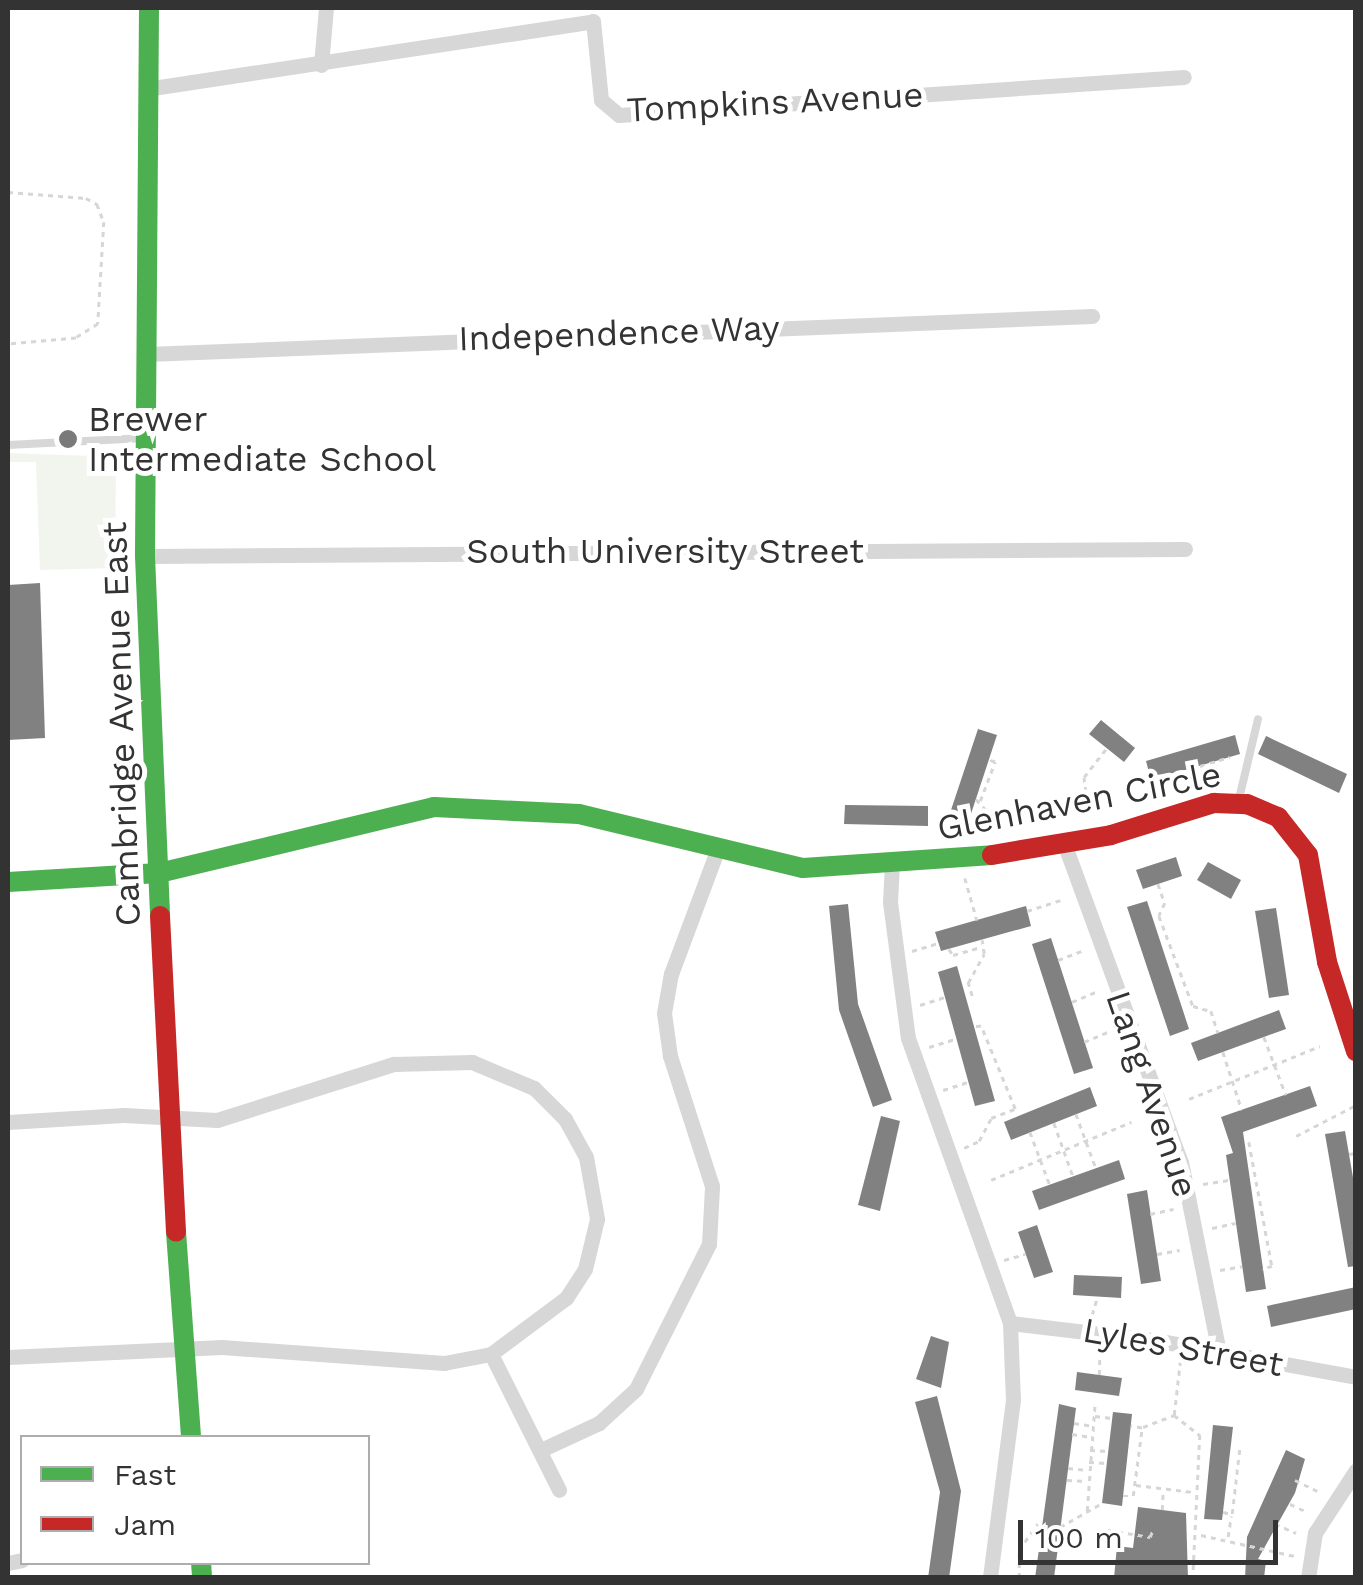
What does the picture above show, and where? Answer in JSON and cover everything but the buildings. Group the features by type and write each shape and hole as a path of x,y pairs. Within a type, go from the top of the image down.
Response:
{"street":[{"name":"Cambridge Avenue East","path":"148,8 145,556 169,1118 192,1435"},
{"path":"321,65 326,8"},
{"path":"146,89 593,21 605,8"},
{"name":"Tompkins Avenue","path":"593,21 602,100 619,114 1184,76"},
{"name":"Independence Way","path":"146,354 1092,316"},
{"name":"South University Street","path":"145,556 1185,550"},
{"name":"Glenhaven Circle","path":"990,1578 1013,1400 1010,1322 908,1038 890,902 892,864 946,863 1064,842 1199,806 1238,803 1278,817 1308,855 1327,962 1356,1050"},
{"path":"8,882 159,874 434,807 579,814 803,868 892,864"},
{"name":"Lang Avenue","path":"1064,842 1181,1162 1220,1352"},
{"path":"543,1449 598,1423 636,1390 709,1244 712,1186 670,1056 664,1013 670,974 718,848"},
{"path":"8,1122 217,1120 370,1070 422,1061 472,1062 534,1088 564,1119 586,1156 596,1198 596,1236 566,1298 491,1354 444,1363 184,1348 8,1357"},
{"name":"Lyles Street","path":"1010,1322 1220,1352 1356,1378"},
{"path":"491,1354 543,1449 559,1490"},
{"path":"1308,1578 1315,1533 1356,1470"}],"lane":[{"path":"8,445 145,438"},
{"path":"1238,803 1258,719"}],"path":[{"path":"8,192 86,198 98,204 104,222 98,324 76,338 8,344"},
{"path":"1088,812 1084,777 1107,748"},
{"path":"1163,777 1164,784 1230,757"},
{"path":"989,760 995,762 978,800 1000,824"},
{"path":"1197,769 1205,791"},
{"path":"965,878 978,920"},
{"path":"1158,884 1164,903 1159,916 1193,1006 1211,1011 1218,1033"},
{"path":"1027,912 1064,899"},
{"path":"972,996 968,983 983,947 982,940"},
{"path":"911,952 938,943"},
{"path":"949,949 953,954 983,947"},
{"path":"1058,960 1082,951"},
{"path":"1072,1002 1095,992"},
{"path":"918,1006 944,997"},
{"path":"963,1149 979,1141 991,1118 1015,1109 980,1026 974,1027"},
{"path":"1084,1042 1110,1032"},
{"path":"1264,1037 1286,1095"},
{"path":"927,1048 956,1039"},
{"path":"1189,1099 1320,1046"},
{"path":"1222,1052 1242,1110"},
{"path":"942,1090 968,1082"},
{"path":"1296,1136 1356,1105"},
{"path":"1076,1114 1096,1168"},
{"path":"991,1180 1130,1122"},
{"path":"1054,1123 1073,1176"},
{"path":"1030,1132 1050,1185"},
{"path":"1249,1142 1272,1266 1263,1270"},
{"path":"1348,1154 1356,1153"},
{"path":"1250,1176 1256,1175"},
{"path":"1201,1184 1229,1180"},
{"path":"1150,1214 1176,1208"},
{"path":"1255,1214 1262,1213"},
{"path":"1210,1228 1236,1223"},
{"path":"1156,1254 1185,1249"},
{"path":"988,1264 1026,1254"},
{"path":"1219,1270 1242,1266"},
{"path":"1088,1331 1096,1297"},
{"path":"1099,1376 1100,1350"},
{"path":"1174,1415 1180,1362"},
{"path":"1087,1512 1085,1481 1095,1402"},
{"path":"1131,1426 1142,1428 1174,1415"},
{"path":"1174,1415 1200,1435 1194,1492 1199,1535 1194,1578"},
{"path":"1094,1416 1112,1418"},
{"path":"1074,1422 1092,1426"},
{"path":"1123,1496 1133,1496 1142,1428"},
{"path":"1072,1434 1091,1437"},
{"path":"1228,1538 1240,1445"},
{"path":"1089,1450 1108,1452"},
{"path":"1088,1462 1107,1463"},
{"path":"1068,1468 1086,1470"},
{"path":"1228,1468 1236,1469"},
{"path":"1227,1478 1236,1480"},
{"path":"1066,1480 1085,1481"},
{"path":"1295,1480 1320,1492"},
{"path":"1134,1485 1194,1492"},
{"path":"1162,1510 1164,1488"},
{"path":"1060,1527 1102,1503"},
{"path":"1290,1504 1307,1512"},
{"path":"1223,1512 1231,1514"},
{"path":"1018,1578 1019,1550 1037,1524"},
{"path":"1274,1524 1299,1535"},
{"path":"1108,1530 1150,1537 1153,1528"},
{"path":"1199,1535 1243,1540 1252,1551 1295,1556"}],"shaded area":[{"path":"8,453 116,457 115,568 40,570 36,462 8,462"}],"traffic: fast":[{"path":"149,8 145,556 160,916"},
{"path":"8,882 159,873 434,807 579,814 803,868 992,855"},
{"path":"176,1232 191,1435"},
{"path":"201,1565 202,1578"}],"traffic: jam":[{"path":"992,855 1111,835 1214,803 1247,804 1278,817 1308,855 1327,962 1356,1051"},
{"path":"160,916 176,1232"}],"place":[{"name":"Brewer Intermediate School","path":"68,439"}]}
